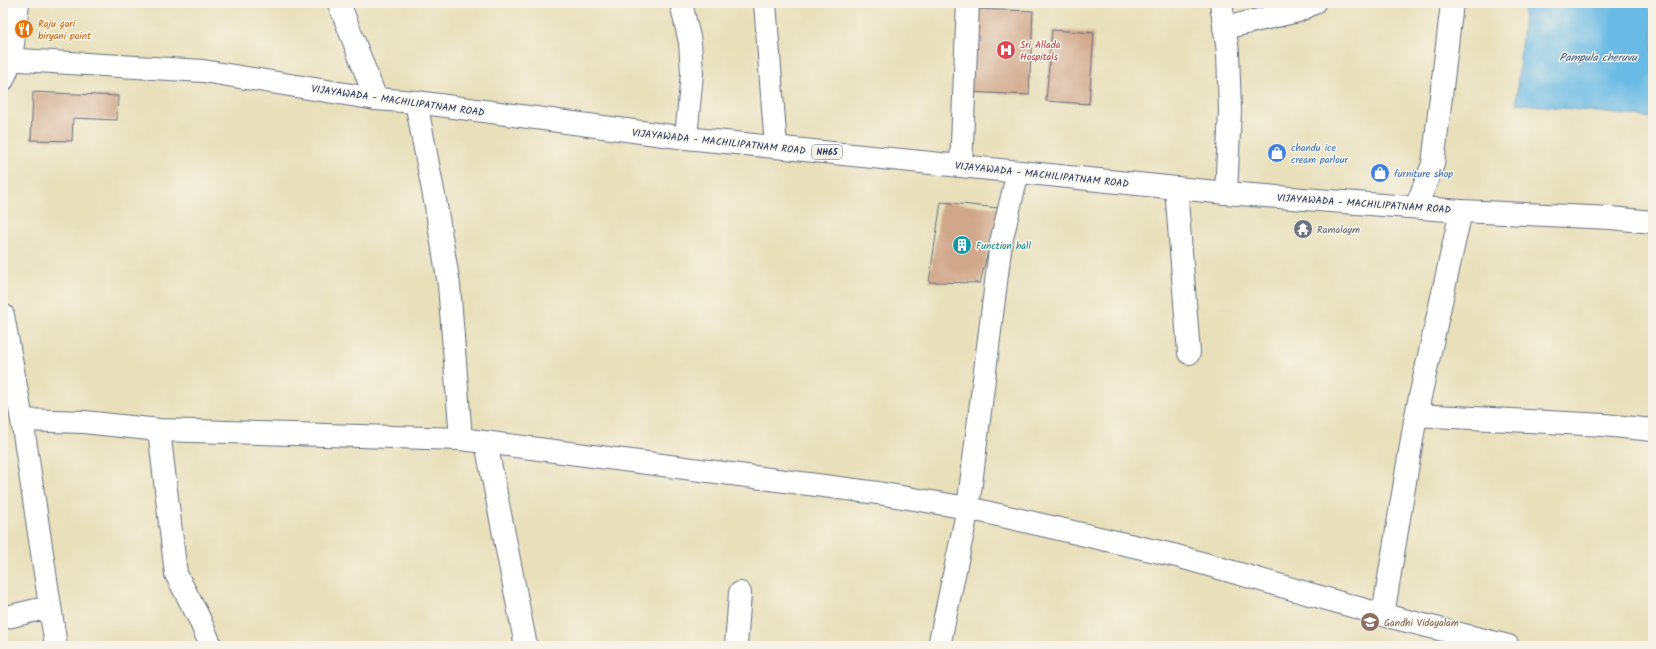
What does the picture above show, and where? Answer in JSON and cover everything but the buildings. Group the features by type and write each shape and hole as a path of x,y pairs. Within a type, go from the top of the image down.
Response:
{"main road":[{"path":"3,80 18,3"},
{"path":"339,3 376,99"},
{"path":"681,3 690,42 692,73 686,138"},
{"path":"765,3 776,147"},
{"path":"961,166 968,3"},
{"path":"1221,3 1228,52 1230,111 1226,193"},
{"path":"1224,28 1298,11 1314,3"},
{"path":"1416,207 1433,164 1452,3"},
{"name":"VIJAYAWADA - MACHILIPATNAM ROAD","path":"7,60 203,71 376,99 416,102 686,138 1226,193 1461,211 1611,218 1653,222"},
{"path":"416,102 436,206 449,285 461,439"},
{"path":"939,646 968,508 1001,242 1018,172"},
{"path":"1176,188 1189,353"},
{"path":"1383,615 1416,415 1461,211"},
{"path":"3,315 22,420 56,646"},
{"path":"1416,415 1604,425 1653,430"},
{"path":"22,420 84,422 159,430 461,439 878,494 968,508 1177,556 1383,615 1508,646"},
{"path":"159,430 176,574 199,618 211,646"},
{"path":"486,443 526,646"},
{"path":"736,646 740,594"},
{"path":"3,618 49,606"}],"water":[{"name":"Pampula cheruvu","path":"1525,3 1653,3 1653,118 1516,103"}],"place":[{"name":"Raju gari biryani point","path":"24,29"},
{"name":"Sri Allada Hospitals","path":"1006,50"},
{"name":"chandu ice cream parlour","path":"1277,153"},
{"name":"furniture shop","path":"1380,173"},
{"name":"Ramalaym","path":"1303,229"},
{"name":"Function hall","path":"962,245"},
{"name":"Gandhi Vidayalam","path":"1370,622"}]}
